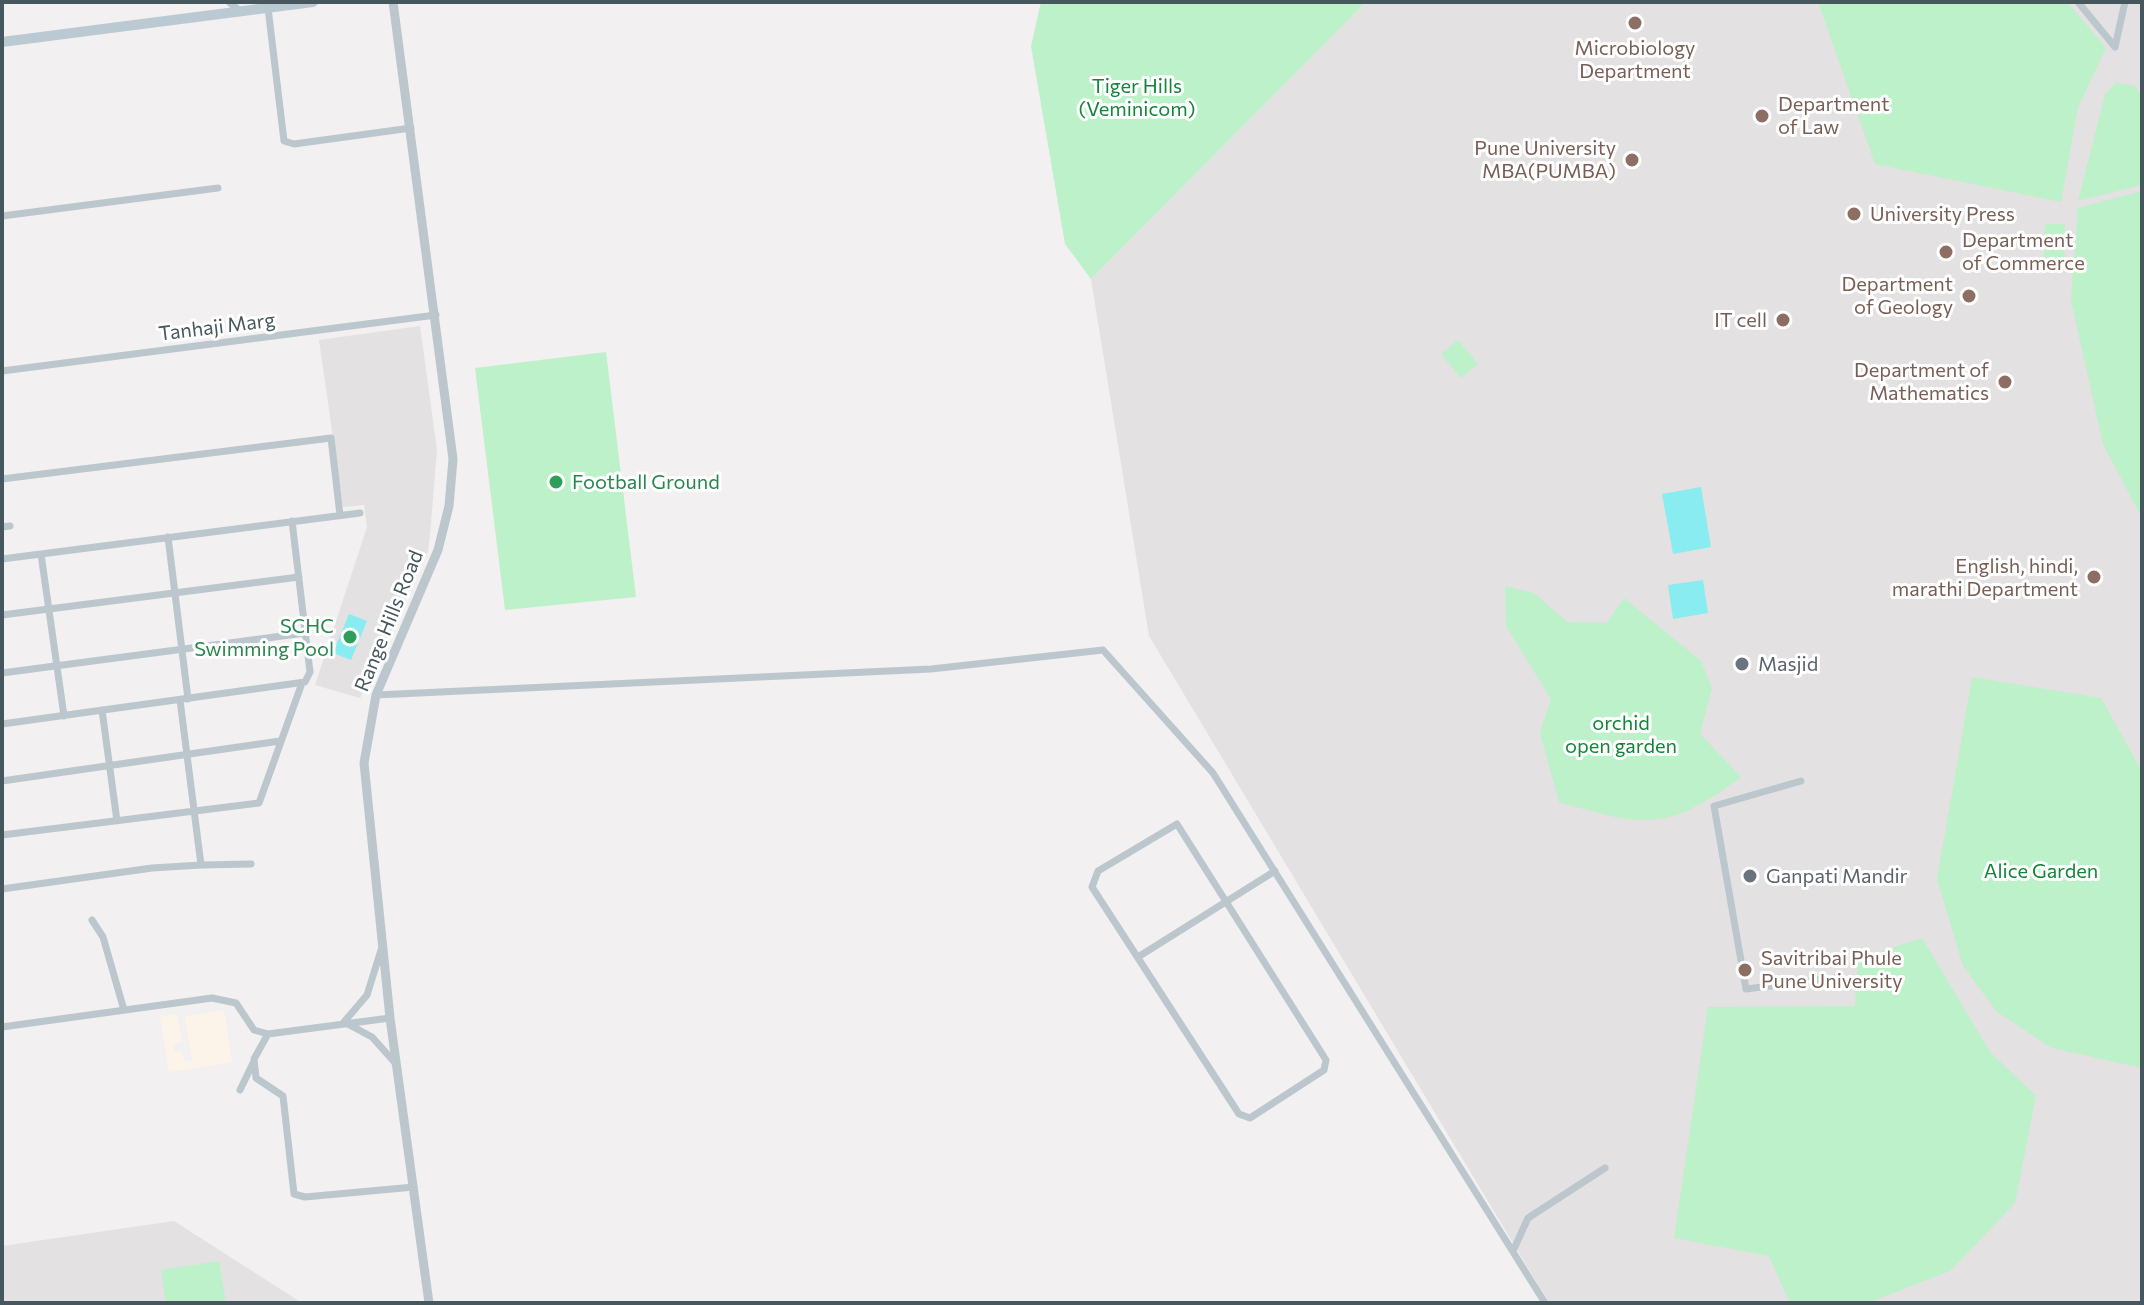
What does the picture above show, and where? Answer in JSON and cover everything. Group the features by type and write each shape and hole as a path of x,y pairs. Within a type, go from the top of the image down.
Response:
{"main road":[{"path":"2,42 313,2"}],"street":[{"path":"229,2 240,11"},
{"name":"Range Hills Road","path":"393,2 453,459 449,506 438,550 376,695 364,763 390,1018 429,1303"},
{"path":"2078,2 2115,47 2125,2"},
{"path":"268,8 275,90 284,141 294,144 411,128"},
{"path":"2,216 218,188"},
{"name":"Tanhaji Marg","path":"2,371 436,315"},
{"path":"2,479 331,438 340,515"},
{"path":"2,559 360,513"},
{"path":"2,724 308,680 310,672 292,521"},
{"path":"168,537 182,649 187,755 201,865"},
{"path":"41,554 64,716"},
{"path":"2,615 299,577"},
{"path":"2,673 305,633"},
{"path":"376,695 931,669 1103,650 1213,773 1545,1303"},
{"path":"2,835 259,803 265,796 280,741 302,683"},
{"path":"102,710 117,821"},
{"path":"2,781 280,741"},
{"path":"1801,781 1714,806 1746,989 1835,978"},
{"path":"1177,824 1326,1060 1324,1070 1253,1116 1246,1118 1239,1114 1138,957 1092,887 1098,871 1177,824"},
{"path":"2,889 152,868 251,864"},
{"path":"1138,957 1275,871"},
{"path":"92,920 103,937 124,1010"},
{"path":"344,1022 371,986 383,944"},
{"path":"2,1027 212,998 236,1003 254,1030 268,1034 390,1018"},
{"path":"344,1022 372,1037 397,1066"},
{"path":"240,1090 268,1034"},
{"path":"254,1059 256,1078 283,1096 289,1167 296,1196 414,1187"},
{"path":"1513,1251 1528,1218 1605,1168"}],"shaded area":[{"name":"Savitribai Phule Pune University","path":"1366,2 2142,2 2142,1303 1549,1303 1149,636 1091,279"},
{"path":"420,326 437,450 428,551 360,698 315,685 367,527 364,505 343,507 319,340"},
{"path":"224,1010 232,1062 169,1072 160,1017 177,1014 182,1042 173,1044 174,1052 182,1051 184,1061 192,1060 185,1017"},
{"path":"174,1221 302,1303 2,1303 2,1246"}],"green space":[{"name":"Tiger Hills (Veminicom)","path":"1041,2 1366,2 1091,279 1065,244 1031,46"},
{"path":"1818,2 2067,2 2106,48 2078,107 2061,202 1875,164"},
{"path":"2116,83 2135,86 2142,96 2142,185 2078,201 2105,94"},
{"path":"2142,191 2142,518 2103,444 2071,300 2078,208"},
{"path":"2045,224 2065,224 2064,258 2044,257"},
{"path":"1458,340 1478,364 1461,378 1441,354"},
{"name":"Football Ground","path":"606,352 636,597 505,610 475,368"},
{"name":"orchid open garden","path":"1505,586 1534,593 1567,622 1607,623 1624,598 1701,661 1712,688 1700,734 1741,777 1693,808 1654,820 1613,816 1559,802 1540,733 1551,699 1506,626"},
{"name":"Alice Garden","path":"1972,677 2101,698 2142,772 2142,1068 2052,1048 1997,1012 1963,966 1937,879"},
{"path":"1922,938 1990,1052 2036,1096 2015,1203 1950,1271 1867,1303 1790,1303 1769,1256 1674,1238 1708,1007 1855,1006 1858,959"},
{"path":"219,1261 226,1303 166,1303 161,1270"}],"water":[{"path":"1701,487 1711,547 1673,554 1662,494"},
{"path":"1703,580 1708,613 1673,619 1668,585"},
{"name":"SCHC Swimming Pool","path":"349,614 367,621 351,660 333,653"}],"place":[{"name":"Microbiology Department","path":"1635,23"},
{"name":"Department of Law","path":"1762,116"},
{"name":"Pune University MBA(PUMBA)","path":"1632,160"},
{"name":"University Press","path":"1854,214"},
{"name":"Department of Commerce","path":"1946,252"},
{"name":"Department of Geology","path":"1969,296"},
{"name":"IT cell","path":"1783,320"},
{"name":"Department of Mathematics","path":"2005,382"},
{"name":"Football Ground","path":"556,482"},
{"name":"English, hindi, marathi Department","path":"2094,577"},
{"name":"SCHC Swimming Pool","path":"350,637"},
{"name":"Masjid","path":"1742,664"},
{"name":"Ganpati Mandir","path":"1750,876"},
{"name":"Savitribai Phule Pune University","path":"1745,970"}]}
